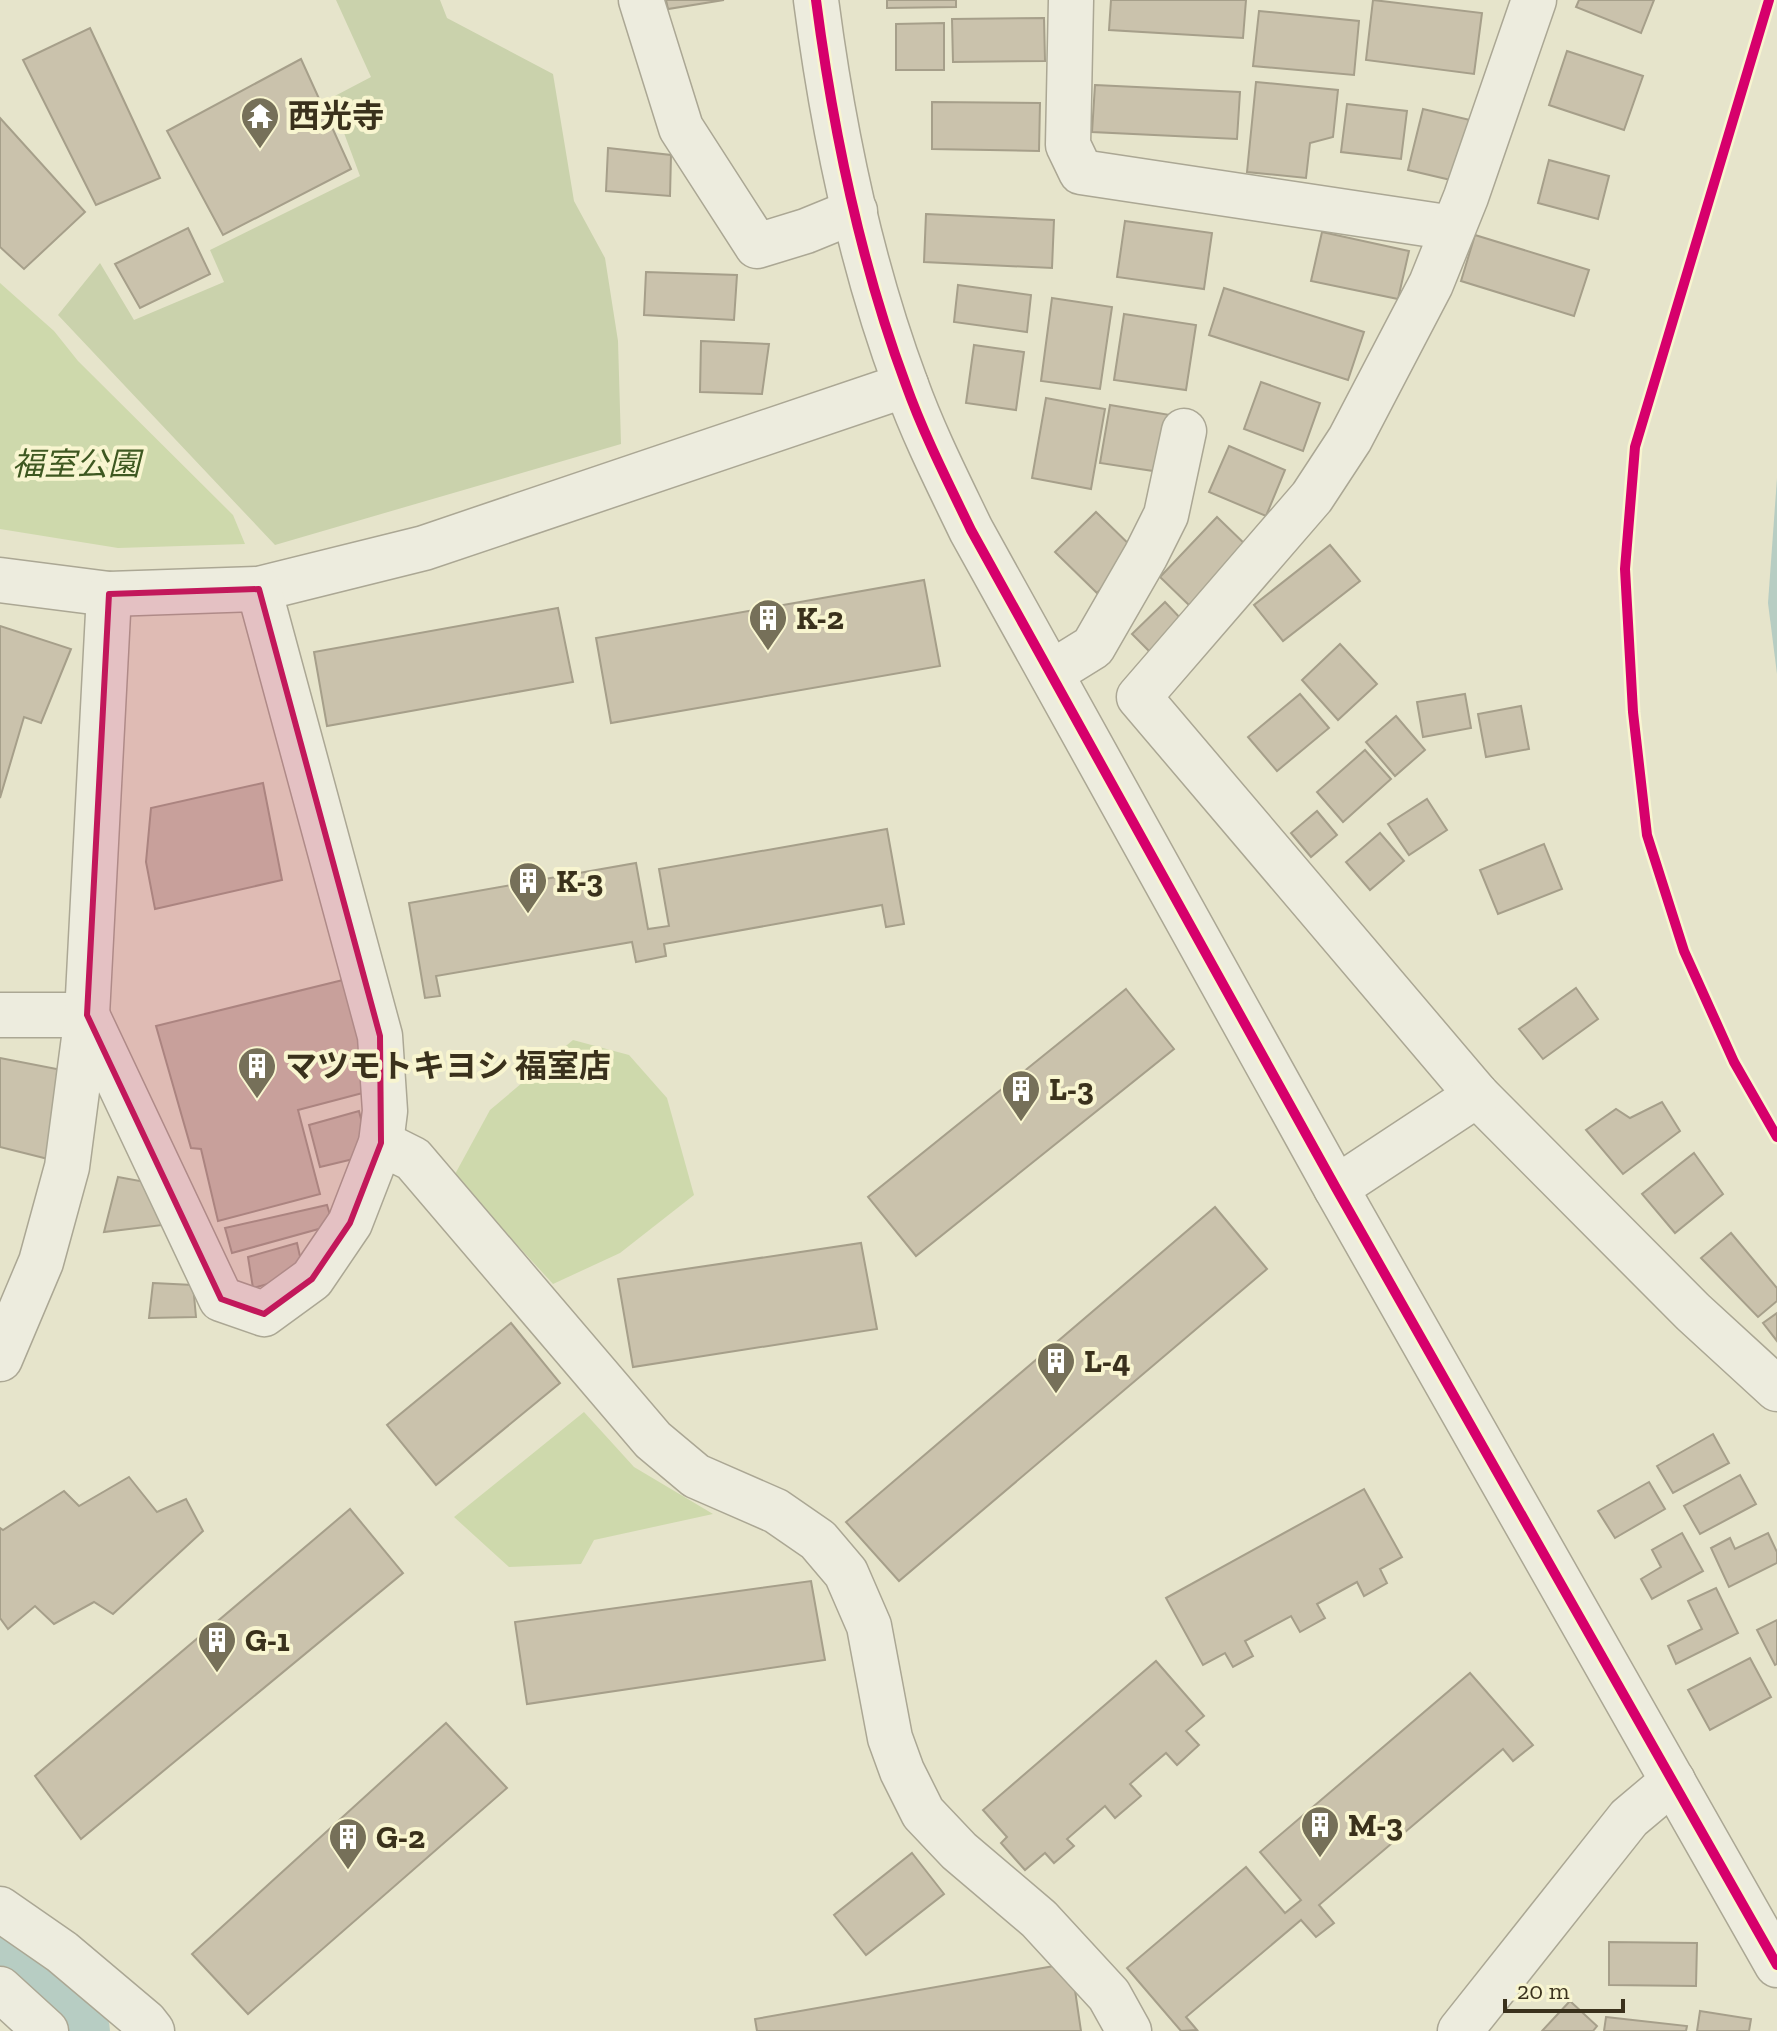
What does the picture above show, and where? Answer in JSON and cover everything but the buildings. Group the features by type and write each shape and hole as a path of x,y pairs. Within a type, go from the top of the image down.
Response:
{"street":[{"path":"641,0 681,128 757,246 855,211"},
{"path":"816,0 826,74 867,262 906,385 971,530 1336,1188 1777,1965"},
{"path":"1071,0 1068,145 1081,172 1453,228"},
{"path":"1534,0 1466,197 1431,284 1358,425 1312,497 1139,697 1477,1095 1693,1312 1777,1389"},
{"path":"0,580 109,594 259,589 424,548 906,385"},
{"path":"1051,673 1093,647 1146,555 1166,515 1184,431"},
{"path":"87,1015 221,1299 264,1314 312,1279 350,1223 381,1143 385,1111 380,1036 259,589"},
{"path":"0,1359 41,1262 67,1167 87,1015 109,594"},
{"path":"0,1015 87,1015"},
{"path":"1336,1188 1477,1095"},
{"path":"381,1143 413,1159 653,1440 696,1476 786,1518 818,1540 846,1573 869,1626 890,1738 923,1813 959,1851 1039,1919 1109,1995 1129,2031"},
{"path":"1470,2026 1629,1818 1673,1781"},
{"path":"0,1909 62,1952 152,2031"},
{"path":"0,1989 46,2031"}],"highlighted area":[{"path":"259,589 380,1036 381,1143 350,1223 312,1279 264,1314 221,1299 87,1015 109,594"}],"green space":[{"path":"336,0 440,0 447,18 553,74 574,201 605,258 618,341 621,444 275,545 58,315 100,263 134,320 224,282 210,250 360,176 331,98 371,77"},
{"name":"福室公園","path":"0,283 54,331 78,361 233,515 245,544 118,548 0,529"},
{"path":"573,1040 629,1055 667,1098 694,1195 620,1253 553,1284 454,1176 490,1110"},
{"path":"584,1412 634,1467 713,1514 594,1540 581,1564 509,1567 454,1517"}],"shaded area":[{"path":"1777,478 1777,674 1768,603"}],"waterway":[{"path":"0,1965 50,2006 74,2031"}],"cycle path":[{"path":"816,0 840,147 875,291 913,404 971,530 1336,1188 1777,1965"},
{"path":"1769,0 1635,447 1625,569 1633,712 1647,835 1684,951 1734,1062 1777,1137"}],"place":[{"name":"西光寺","path":"260,150"},
{"name":"K-2","path":"768,652"},
{"name":"K-3","path":"528,915"},
{"name":"マツモトキヨシ 福室店","path":"257,1100"},
{"name":"L-3","path":"1021,1123"},
{"name":"L-4","path":"1056,1395"},
{"name":"G-1","path":"217,1674"},
{"name":"M-3","path":"1320,1859"},
{"name":"G-2","path":"348,1871"}]}
